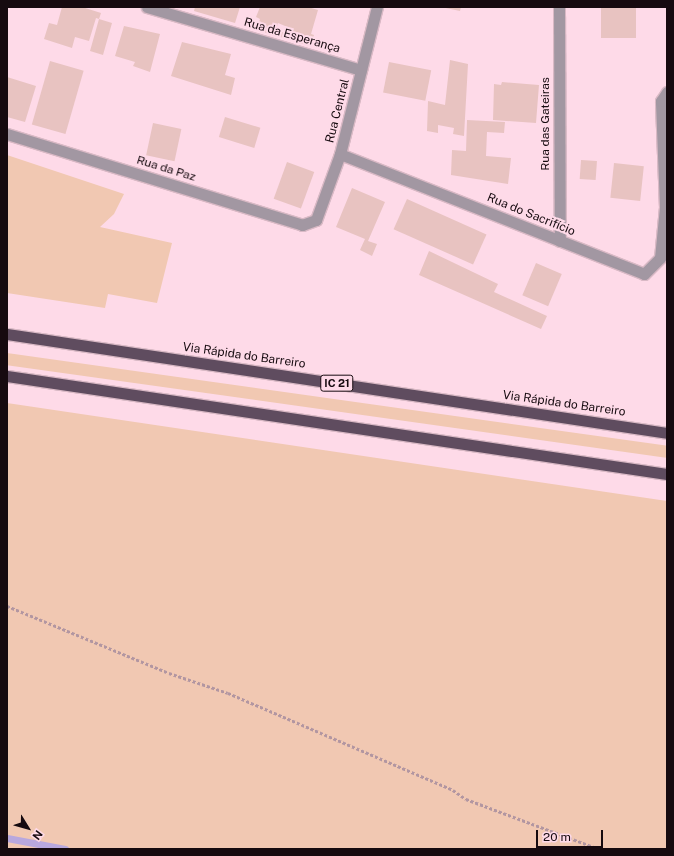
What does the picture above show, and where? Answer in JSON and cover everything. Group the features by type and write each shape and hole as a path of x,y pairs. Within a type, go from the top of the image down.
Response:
{"highway":[{"name":"Via Rápida do Barreiro","path":"7,334 667,433"},
{"path":"7,376 667,474"}],"street":[{"name":"Rua da Esperança","path":"147,7 361,70"},
{"name":"Rua Central","path":"316,220 340,154 377,7"},
{"name":"Rua das Gateiras","path":"558,7 560,241"},
{"path":"666,207 661,101 667,92"},
{"name":"Rua da Paz","path":"7,134 302,225 316,220"},
{"name":"Rua do Sacrifício","path":"340,154 644,274 660,258 666,207"}],"path":[{"path":"7,606 169,673 235,696 453,790 466,799 599,849"}],"shaded area":[{"path":"7,155 124,194 114,214 100,227 172,243 157,303 108,294 105,308 7,293"},
{"path":"7,353 667,446 666,458 7,365"},
{"path":"7,403 667,501 667,849 7,849"}],"building":[{"path":"62,7 82,7 101,13 99,19 96,18 89,41 75,37 72,48 44,39 49,23 57,25"},
{"path":"195,7 240,7 235,23 194,11"},
{"path":"260,7 308,7 318,10 311,34 314,35 310,46 253,29 254,24 258,25 260,19 256,17","holes":["278,23 290,28 288,34 276,30"]},
{"path":"441,7 461,7 460,11"},
{"path":"601,7 636,7 636,38 601,38"},
{"path":"99,19 112,23 103,55 90,51"},
{"path":"124,26 160,34 150,72 133,66 135,62 115,56"},
{"path":"182,42 231,54 225,75 235,78 231,95 171,76"},
{"path":"450,60 468,64 464,136 453,134 454,128 438,125 438,133 427,131 428,101 445,105"},
{"path":"50,61 84,71 65,134 32,124"},
{"path":"389,62 431,70 425,101 383,92"},
{"path":"7,77 36,86 25,122 7,117"},
{"path":"502,82 539,85 536,123 493,120 494,84 501,85"},
{"path":"225,117 260,128 254,148 219,137"},
{"path":"467,120 505,122 504,133 487,132 486,156 511,158 508,184 451,175 452,150 466,151"},
{"path":"153,123 181,129 175,161 146,155"},
{"path":"581,160 597,161 596,180 580,179"},
{"path":"287,162 314,172 301,209 274,199"},
{"path":"614,163 644,166 640,201 610,198"},
{"path":"352,188 385,202 368,241 377,244 372,256 360,250 365,239 336,227"},
{"path":"407,199 486,234 473,265 394,229"},
{"path":"429,251 498,284 494,292 547,316 541,329 419,275"},
{"path":"536,263 562,274 548,306 522,295"}],"waterway":[{"path":"7,838 65,849"}]}
